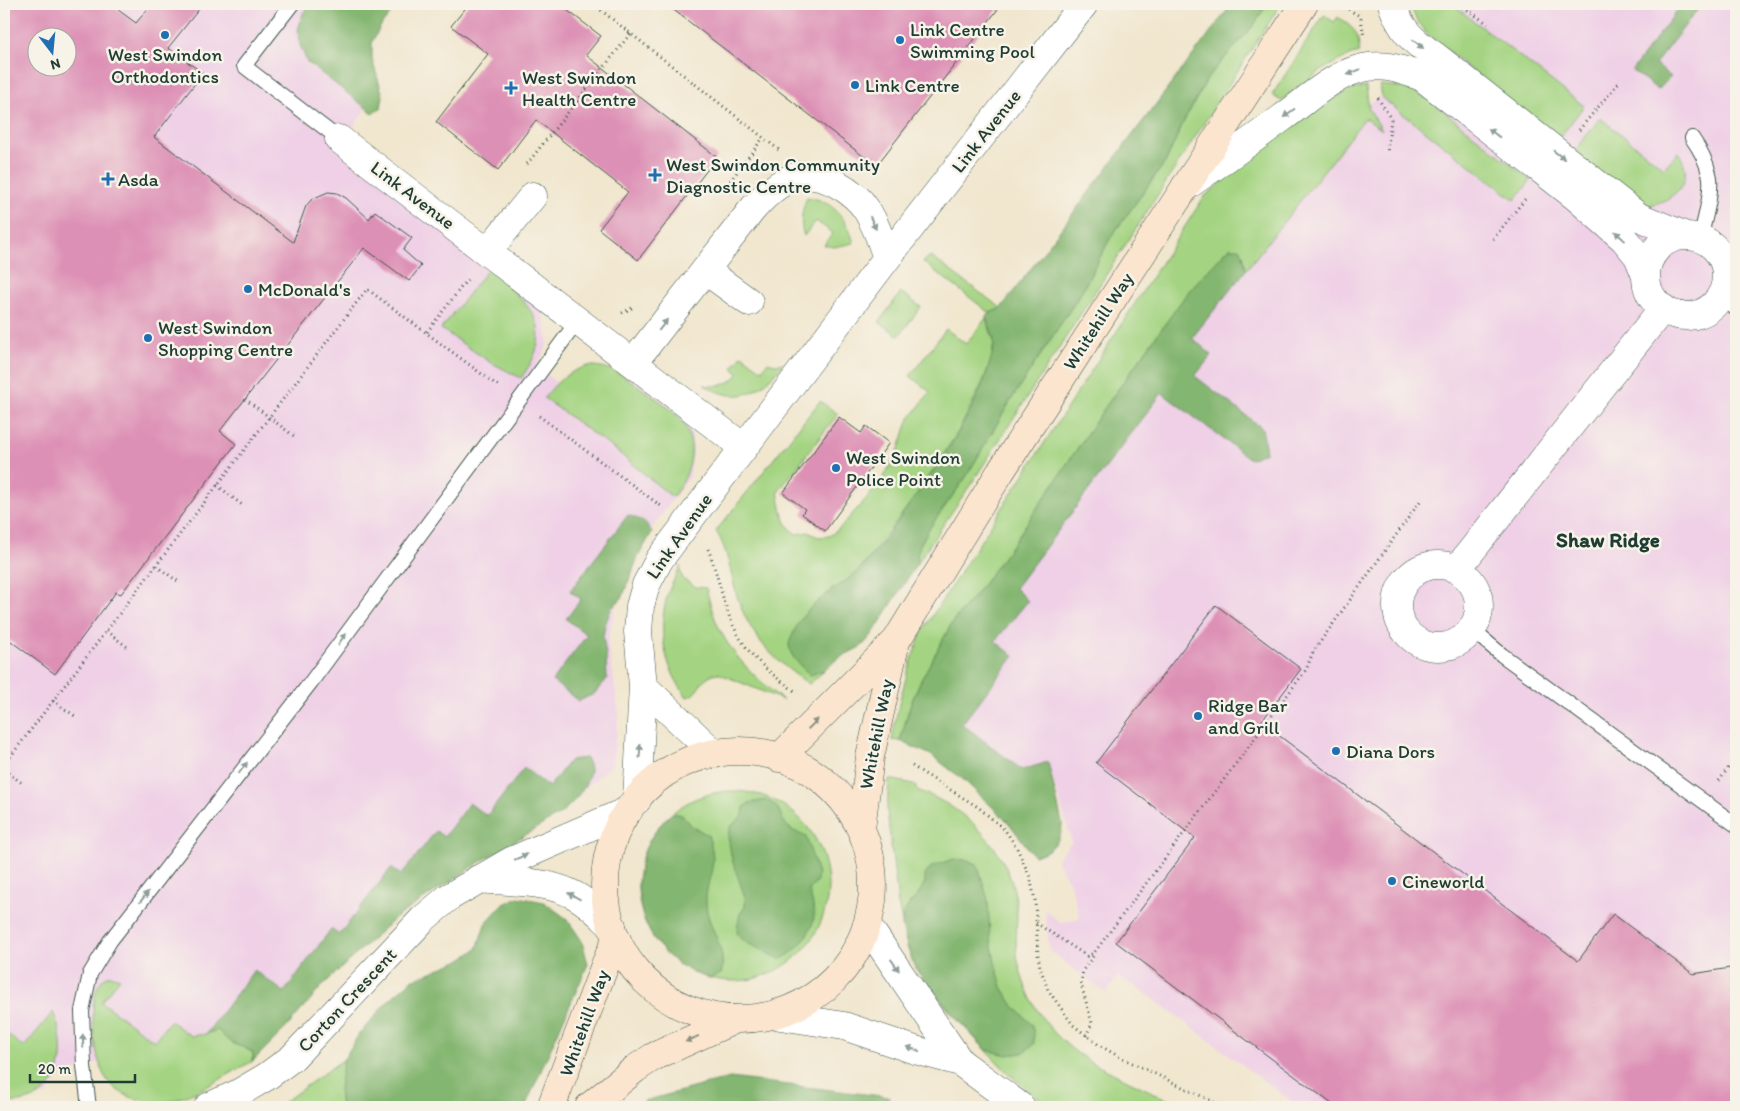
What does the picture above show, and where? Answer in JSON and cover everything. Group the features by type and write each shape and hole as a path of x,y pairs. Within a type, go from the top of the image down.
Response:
{"main road":[{"name":"Whitehill Way","path":"778,758 896,641 1001,471 1304,4"},
{"name":"Whitehill Way","path":"861,829 865,782 896,641"},
{"path":"747,752 763,754 800,766 820,778 837,794 851,812 861,829 868,847 873,876 872,906 859,945 847,964 832,982 815,996 795,1007 774,1015 756,1018 718,1018 699,1013 669,999 655,990 632,965 614,933 606,896 607,866 615,837 633,805 646,790 666,774 690,761 715,754 747,752"},
{"name":"Whitehill Way","path":"551,1107 605,965 614,933"},
{"path":"590,1107 635,1068 653,1057 736,1019"}],"street":[{"name":"Link Avenue","path":"633,805 643,686 638,632 640,606 646,585 659,560 887,258 1084,4"},
{"path":"1184,188 1328,84 1358,69 1384,66 1399,68 1422,77 1576,197 1624,239 1638,256 1646,276 1648,289 1654,300 1663,308 1673,314 1694,315 1728,303 1724,285 1723,262 1718,252 1710,244 1639,217 1435,56 1421,47 1405,32 1392,4"},
{"name":"Link Avenue","path":"339,139 743,447"},
{"path":"633,364 740,223 763,198 785,181 796,176 811,175 828,178 844,188 865,207 874,224 887,258"},
{"path":"487,252 533,196"},
{"path":"1646,276 1653,252 1662,243 1674,238 1693,237"},
{"path":"705,270 749,302"},
{"path":"1457,569 1663,308"},
{"path":"1433,565 1445,565 1457,569 1470,581 1478,596 1478,613 1471,629 1464,637 1446,646 1426,645 1409,634 1403,626 1397,606 1399,596 1411,575 1433,565"},
{"path":"643,686 715,754"},
{"name":"Corton Crescent","path":"208,1107 266,1078 292,1058 423,919 449,897 511,861 633,805"},
{"path":"478,880 536,884 571,893 596,911 614,933"},
{"path":"867,924 960,1062 1020,1107"},
{"path":"774,1015 844,1026 915,1050 960,1062"}],"lane":[{"path":"292,4 244,66 339,139"},
{"path":"1692,138 1699,148 1710,174 1709,194 1693,237"},
{"path":"89,1107 84,1066 82,1011 90,974 110,941 311,682 577,322"},
{"path":"1471,629 1502,655 1736,825"}],"path":[{"path":"592,4 811,175"},
{"path":"1459,4 1488,24"},
{"path":"533,196 514,179 631,33"},
{"path":"722,192 763,138"},
{"path":"427,332 487,252"},
{"path":"4,765 367,289"},
{"path":"615,313 622,313 632,308 639,301"},
{"path":"245,399 294,436"},
{"path":"217,485 242,505"},
{"path":"1086,1036 1092,1023 1081,984 1084,970 1094,953 1306,670 1313,652 1421,500"},
{"path":"685,524 705,543 713,562 726,606 740,640 764,668 796,692"},
{"path":"156,566 179,582"},
{"path":"106,631 130,649"},
{"path":"53,701 75,716"},
{"path":"912,766 978,807 1005,830 1017,848 1030,877 1035,900 1038,955 1048,990 1073,1025 1086,1036 1118,1056 1224,1107"},
{"path":"4,770 22,783"},
{"path":"1036,922 1087,956 1094,953"}],"shaded area":[{"path":"4,4 309,4 303,13 306,62 366,108 340,147 528,295 543,312 548,341 545,351 536,366 562,387 610,371 628,375 679,414 692,433 693,450 690,476 648,534 622,577 608,642 619,713 612,765 571,800 445,862 290,1011 138,1078 105,1061 61,1074 45,1097 4,1081"},
{"path":"1426,4 1736,4 1736,1107 1299,1107 1141,990 1118,977 1106,993 1049,950 1045,910 1061,923 1080,918 1070,883 1056,860 1072,842 1048,763 1022,770 961,724 1008,590 1183,336 1363,108 1394,87 1435,32"}],"green space":[{"path":"309,4 399,4 382,24 372,42 372,59 383,96 381,108 373,113 307,62 300,45 298,30 303,13"},
{"path":"1232,4 1267,4 1254,25 1209,76 1184,121 1166,161 1111,237 1079,296 1011,400 966,477 928,530 920,545 917,555 918,562 872,635 862,646 837,659 825,670 810,675 796,661 791,653 789,642 806,612 856,573 871,558 930,476 963,424 981,388 992,356 994,340 986,318 990,313 1001,308"},
{"path":"1267,4 1281,4 975,478 918,562 917,555 920,545 928,530 966,477 1011,400 1079,296 1111,237 1166,161 1184,121 1209,76 1254,25"},
{"path":"1420,4 1452,4 1584,106 1557,141 1426,33 1415,17 1411,6"},
{"path":"1682,4 1702,4 1655,64 1671,77 1658,90 1632,70"},
{"path":"1324,15 1334,22 1338,17 1355,31 1359,52 1338,61 1318,73 1281,101 1272,95"},
{"path":"1380,85 1400,87 1413,91 1432,102 1531,180 1515,200 1382,98"},
{"path":"1366,87 1369,109 1382,130 1365,118 1246,270 1243,255 1229,248 1188,292 1106,406 1015,541 976,594 953,621 920,682 910,706 900,741 892,740 904,684 923,630 1204,197 1320,105 1341,93"},
{"path":"1600,118 1664,168 1678,152 1685,172 1684,181 1679,189 1664,200 1644,206 1571,156"},
{"path":"807,197 824,202 838,212 847,226 854,243 834,247 824,245 833,233 816,221 804,236 802,216"},
{"path":"1229,248 1240,248 1246,270 1192,338 1212,355 1195,376 1262,428 1266,452 1250,459 1162,393 1015,588 1028,601 995,641 1014,656 962,724 1022,770 1048,762 1062,823 1060,835 1054,845 1046,852 1034,856 1008,822 965,781 931,755 900,741 910,706 920,682 953,621 976,594 1015,541 1106,406 1188,292"},
{"path":"930,256 1001,308 990,313 923,262"},
{"path":"488,269 516,293 526,305 534,317 538,329 538,344 532,360 521,378 490,362 441,329"},
{"path":"901,292 921,307 899,336 879,322"},
{"path":"986,318 994,342 991,360 983,382 958,432 923,486 865,563 849,580 831,590 815,604 810,675 825,670 809,684 784,666 755,634 741,608 726,553 716,531 820,401 838,414 778,492 785,521 796,534 809,532 818,537 829,536 839,529 881,482 899,449 908,421 930,392 910,376 946,329 966,344"},
{"path":"742,355 762,370 768,362 775,364 784,363 758,389 748,393 728,395 704,385 718,386 735,378 738,374 733,367"},
{"path":"588,366 604,368 624,376 668,407 683,423 691,444 691,455 685,477 672,497 618,452 544,398 563,378 574,371"},
{"path":"628,515 645,522 652,532 638,557 622,598 611,609 605,625 603,637 607,679 594,694 579,701 552,681 587,635 566,619 581,599 570,591"},
{"path":"681,566 680,570 683,579 696,587 706,588 712,611 733,651 757,678 783,700 718,673 707,677 692,695 687,697 669,665 663,630 666,600"},
{"path":"586,758 590,770 589,776 579,795 565,810 477,864 395,918 323,985 286,1028 253,1061 253,1052 230,1041 218,1030 206,1034 254,970 284,992 331,929 339,935 391,868 401,875 436,831 444,837 469,803 487,816 524,768 549,787 570,760"},
{"path":"889,779 914,784 917,790 952,807 982,832 994,848 1012,882 1017,917 1016,949 1023,981 1029,996 1045,1022 1066,1044 1092,1063 1183,1107 1050,1107 1005,1070 949,1011 917,971 907,947 898,903 887,811"},
{"path":"724,791 742,791 761,795 778,802 793,812 807,826 817,841 824,858 828,886 824,914 817,931 807,946 793,960 778,970 761,977 742,981 724,981 705,977 688,970 673,960 659,946 649,931 642,914 638,895 638,877 642,858 649,841 659,826 673,812 688,802 705,795"},
{"path":"765,800 778,809 788,827 806,837 818,874 817,880 809,891 814,911 808,934 798,947 786,957 780,959 745,942 738,935 740,913 745,907 745,897 732,860 728,836 730,827 743,815 744,807 749,803"},
{"path":"671,814 682,815 690,825 708,835 712,849 713,864 706,903 707,912 720,946 722,964 721,974 710,978 691,971 674,961 650,931 642,913 639,894 639,874 643,855 658,827"},
{"path":"953,859 968,860 977,865 980,873 988,900 990,936 1002,987 1014,1006 1032,1025 1034,1044 1023,1053 1007,1055 986,1050 925,982 912,961 902,926 903,914 918,895 925,882 925,875 931,867"},
{"path":"518,897 544,902 567,919 582,941 588,964 525,1107 341,1107 339,1089 344,1059 359,1034 390,999 412,980 458,961 477,949 485,924 502,905"},
{"path":"111,975 120,978 101,1002 154,1041 170,1021 191,1036 206,1034 218,1029 235,1045 253,1053 253,1061 205,1088 184,1097 165,1102 136,1099 118,1091 105,1077 94,1038 93,1005 96,991 102,980"},
{"path":"53,1012 59,1028 61,1045 61,1061 57,1075 49,1087 38,1096 23,1101 4,1102 4,1032 24,1047"},
{"path":"344,1059 339,1089 341,1107 277,1107"},
{"path":"730,1078 890,1097 864,1107 638,1107 644,1101"}],"building":[{"name":"West Swindon Shopping Centre","path":"4,4 110,4 136,23 152,4 203,4 168,48 203,73 154,137 293,242 306,206 312,199 328,192 337,193 346,198 369,219 375,211 412,238 403,250 421,266 409,281 364,248 220,431 236,444 121,594 116,592 55,674 4,636"},
{"path":"469,4 559,4 601,36 586,55 717,157 638,260 599,229 628,192 536,120 498,170 436,122 488,54 451,26"},
{"name":"Link Centre","path":"666,4 1002,4 876,166"},
{"name":"West Swindon Police Point","path":"839,417 861,433 866,426 889,443 825,531 802,514 805,509 783,493"},
{"path":"1216,605 1301,669 1261,722 1578,961 1613,914 1693,974 1736,967 1736,1107 1336,1107 1116,942 1195,838 1096,763"}],"place":[{"name":"West Swindon Orthodontics","path":"165,35"},
{"name":"Link Centre Swimming Pool","path":"900,40"},
{"name":"Link Centre","path":"855,85"},
{"name":"West Swindon Health Centre","path":"511,88"},
{"name":"West Swindon Community Diagnostic Centre","path":"655,175"},
{"name":"Asda","path":"108,179"},
{"name":"McDonald's","path":"248,289"},
{"name":"West Swindon Shopping Centre","path":"148,338"},
{"name":"West Swindon Police Point","path":"836,468"},
{"name":"Ridge Bar and Grill","path":"1198,716"},
{"name":"Diana Dors","path":"1336,751"},
{"name":"Cineworld","path":"1392,881"}],"district":[{"name":"Shaw Ridge","path":"1608,539"}]}
